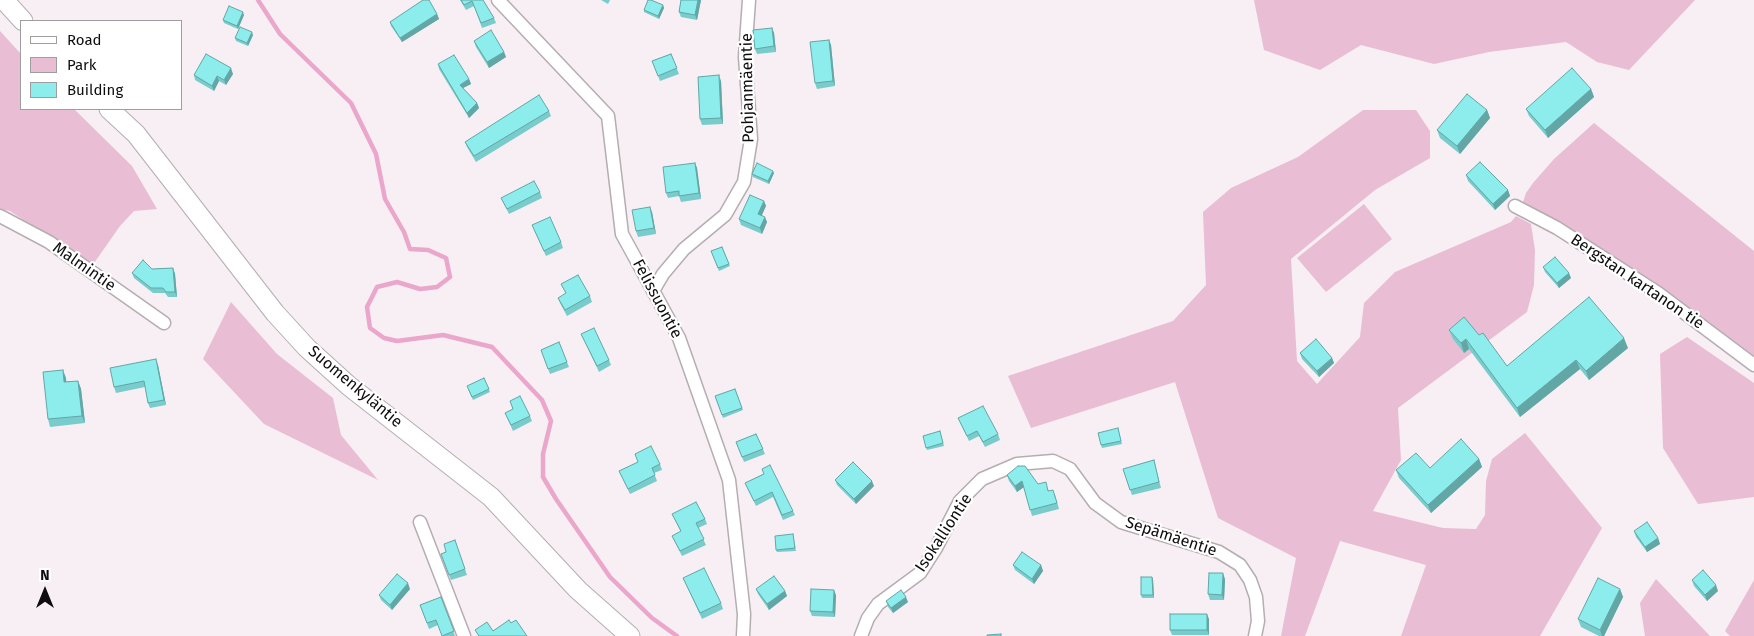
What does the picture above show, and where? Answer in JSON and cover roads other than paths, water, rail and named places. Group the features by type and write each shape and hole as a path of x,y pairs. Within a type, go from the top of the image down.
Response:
{"street":[{"path":"4,0 22,20"},
{"name":"Felissuontie","path":"498,0 608,116 622,234 679,338 729,480 744,614 743,636"},
{"name":"Pohjanmäentie","path":"654,291 663,274 684,249 725,215 744,182 751,139 745,58 749,0"},
{"name":"Suomenkyläntie","path":"110,110 136,134 275,313 307,348 349,386 491,497 578,590 630,636"},
{"name":"Bergstan kartanon tie","path":"1515,206 1557,228 1658,293 1754,365"},
{"name":"Malmintie","path":"0,216 49,242 164,323"},
{"name":"Sepämäentie","path":"1017,464 1053,462 1070,469 1095,503 1121,522 1219,552 1240,565 1250,580 1256,597 1258,622 1255,636"},
{"name":"Isokalliontie","path":"861,636 868,618 878,604 920,573 936,548 960,501 982,479 1017,464"},
{"path":"420,522 464,636"}],"waterway":[{"path":"258,0 280,34 351,103 376,154 385,199 404,232 410,249 428,250 446,258 450,277 437,287 420,289 397,282 377,287 367,307 370,328 384,338 397,341 443,335 492,347 542,400 551,421 543,454 543,477 556,499 610,577 652,618 677,636"}]}
